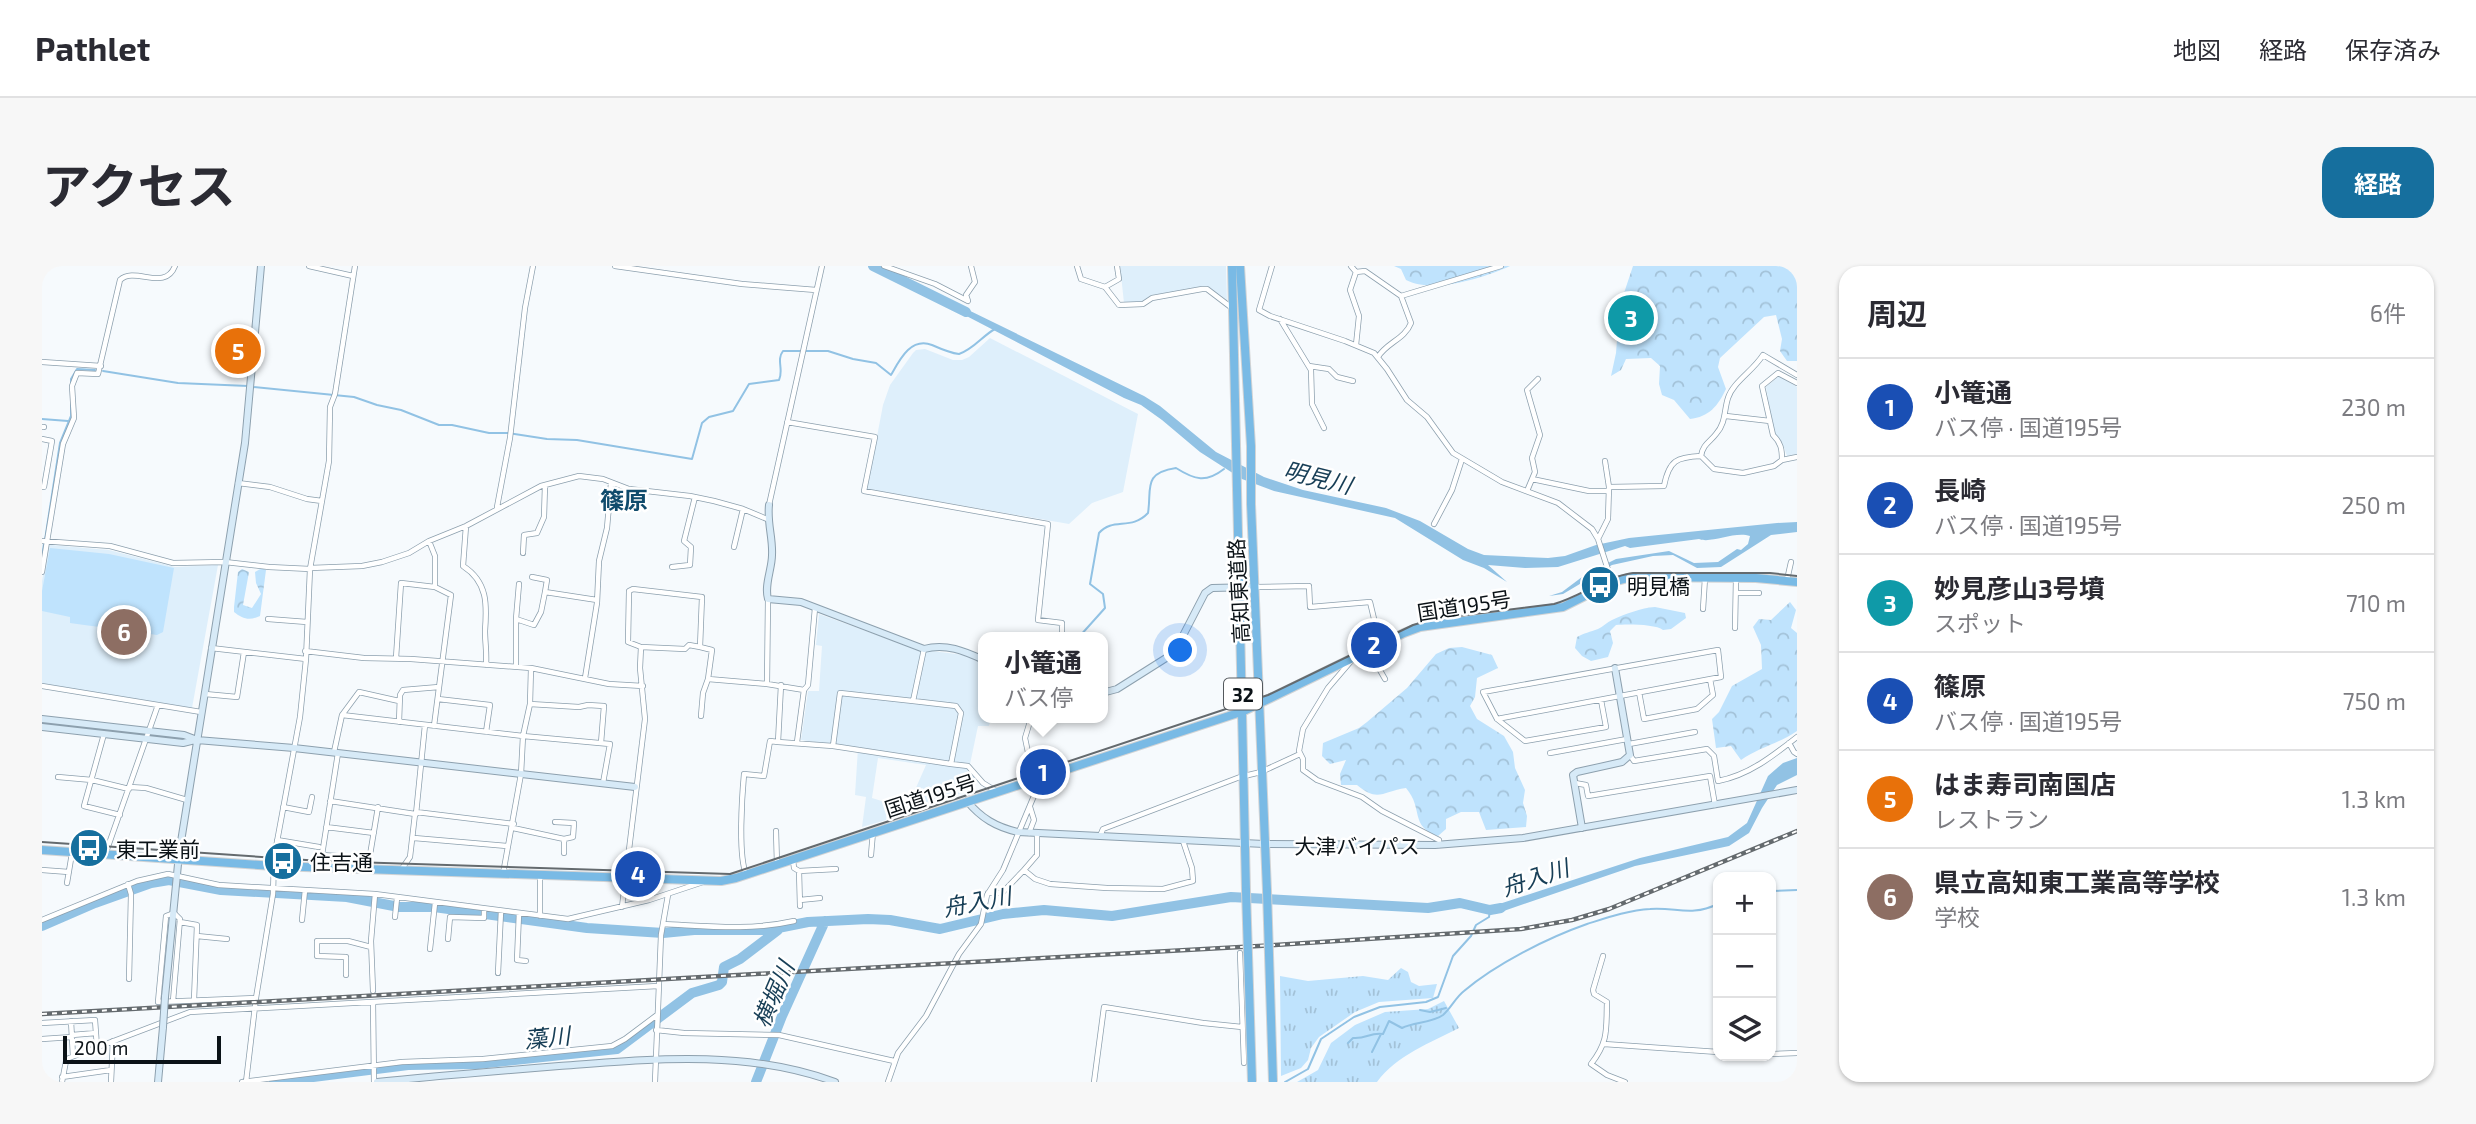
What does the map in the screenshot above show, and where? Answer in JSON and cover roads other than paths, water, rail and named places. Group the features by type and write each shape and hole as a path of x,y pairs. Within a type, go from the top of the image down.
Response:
{"highway":[{"name":"高知東道路","path":"1232,266 1251,467 1273,1082"},
{"name":"高知東道路","path":"1240,266 1236,458 1252,1082"},
{"name":"国道195号","path":"42,850 274,866 721,881 1244,711 1404,633 1431,625 1563,607 1613,582 1632,578 1736,578 1797,582"}],"street":[{"path":"42,568 44,542 63,444 74,418 74,377 77,373 98,374 120,280 129,275 167,277 173,273 175,266"},
{"path":"158,1082 178,860 238,483 251,387 261,266"},
{"path":"309,266 354,276"},
{"path":"355,266 335,396 330,407 329,461 310,568 306,659 300,717 277,840 273,890 245,1082 612,1046 657,1016"},
{"path":"497,508 511,433 525,308 533,266"},
{"path":"615,266 741,284 816,290"},
{"path":"766,684 767,592 772,550 769,505 822,266"},
{"path":"884,266 968,301 966,295 975,282 971,266"},
{"path":"1077,266 1082,279 1105,287 1119,306 1143,304 1152,298 1207,289 1238,309 1259,310 1356,345 1378,358 1407,400 1427,417 1453,453 1502,482 1558,503 1592,529 1599,540 1613,582"},
{"path":"1105,287 1119,279 1117,266"},
{"path":"1259,310 1272,266"},
{"path":"1351,266 1356,272"},
{"path":"1401,296 1501,266"},
{"path":"1356,272 1365,271 1401,296 1411,323 1408,330 1383,349 1378,358"},
{"path":"1356,272 1350,290 1359,316 1356,345"},
{"path":"1280,318 1309,366 1312,404 1324,428"},
{"path":"1701,456 1707,442 1716,435 1726,416 1728,398 1739,380 1755,368 1763,355 1797,375"},
{"path":"42,362 101,366"},
{"path":"1309,366 1329,369 1337,377 1353,381"},
{"path":"1782,460 1782,450 1773,435 1762,386 1777,373 1797,383"},
{"path":"1527,491 1535,472 1532,458 1540,435 1527,390 1538,379"},
{"path":"1726,416 1770,421"},
{"path":"787,422 875,437 864,491 1048,524 1038,620 1062,623 1062,632"},
{"path":"42,439 52,440 42,487"},
{"path":"1532,479 1589,491 1664,486 1670,467 1681,457 1701,456 1714,469 1743,473 1797,457"},
{"path":"1434,524 1452,490 1462,459"},
{"path":"1599,540 1608,519 1605,461"},
{"path":"44,542 110,547 173,563 225,562 310,568 362,566 409,553 545,485 579,477 603,479 629,489 695,497 743,509 768,519"},
{"path":"238,483 270,487 322,501"},
{"path":"585,678 611,483"},
{"path":"523,553 524,535 537,533 544,517 545,485"},
{"path":"672,567 690,565 691,547 684,541 695,497"},
{"path":"734,547 743,509"},
{"path":"466,526 463,566 477,576 488,611 485,633 486,665"},
{"path":"429,541 435,556 435,587"},
{"path":"1787,581 1791,562"},
{"path":"516,619 534,625 541,612 547,580 532,578"},
{"path":"1703,609 1705,578"},
{"path":"1735,628 1736,578"},
{"path":"396,658 401,583 435,587 450,595 434,726"},
{"path":"516,667 519,584"},
{"path":"1108,692 1124,685 1174,653 1205,593 1212,589 1309,586 1310,607 1370,602 1380,645"},
{"path":"700,647 702,597 633,589 628,593 628,642 641,647 685,649 689,645 712,650 701,716"},
{"path":"545,592 597,600"},
{"path":"1737,593 1759,593"},
{"path":"768,599 801,602 924,649 938,645 978,657"},
{"path":"797,742 804,690 808,685 815,608"},
{"path":"268,619 307,622"},
{"path":"622,907 645,719 639,664 641,647"},
{"path":"211,648 306,659"},
{"path":"913,701 924,649"},
{"path":"1497,719 1721,677 1718,650 1483,692 1497,719 1525,741 1606,727 1601,700"},
{"path":"306,651 364,658 531,668 625,687 643,686"},
{"path":"1369,651 1385,679"},
{"path":"204,694 237,697 244,652"},
{"path":"1352,659 1328,688 1303,729 1300,754 1303,770 1317,780 1362,797 1382,811 1438,840 1439,845"},
{"path":"503,874 521,774 523,736 530,704 531,668"},
{"path":"1615,668 1630,755 1634,761 1707,749 1714,756 1718,780 1736,778 1770,759 1797,737"},
{"path":"708,679 781,685 804,690"},
{"path":"1639,692 1644,719 1697,709 1713,695 1710,679"},
{"path":"778,742 781,685"},
{"path":"42,686 201,712"},
{"path":"398,722 399,701 403,690 439,687"},
{"path":"378,807 370,855 367,858 323,856 321,853 342,715 359,692 399,701"},
{"path":"833,746 840,693 956,706 961,713 951,764"},
{"path":"437,699 490,705 486,732"},
{"path":"530,704 604,706 601,743"},
{"path":"105,855 151,732 158,705"},
{"path":"342,715 610,744 603,783"},
{"path":"42,719 184,735 197,740 336,752 635,787"},
{"path":"888,1082 894,1060 926,1016 959,954 981,924 988,893 1003,870 1036,791 1026,738 1030,723"},
{"path":"401,871 410,857 414,838 425,725"},
{"path":"42,727 183,743 197,740"},
{"path":"1550,753 1695,732"},
{"path":"104,734 84,806 120,816"},
{"path":"746,875 742,864 741,807 744,774 764,776 770,741 833,746 968,766 983,783 997,791"},
{"path":"1789,743 1797,754"},
{"path":"1100,836 1103,829 1261,772 1300,754"},
{"path":"1582,828 1573,775 1622,762 1630,755"},
{"path":"1573,783 1586,785 1588,796 1710,776 1714,805"},
{"path":"58,777 146,788 187,800"},
{"name":"大津バイパス","path":"967,801 977,814 989,822 1018,832 1264,844 1439,845 1523,838 1797,790"},
{"path":"283,807 309,813 312,797"},
{"path":"331,801 513,826 564,839 573,837 574,823 555,822"},
{"path":"988,893 1002,894 1037,855 1033,833 1034,820 1029,806"},
{"path":"326,827 374,833"},
{"path":"776,831 777,864"},
{"path":"871,855 873,832"},
{"path":"414,838 507,846"},
{"path":"564,839 564,853"},
{"path":"1024,870 1035,879 1050,884 1163,889 1193,881 1186,845 1181,839"},
{"path":"277,840 319,847"},
{"path":"67,883 72,852"},
{"path":"793,859 794,868 799,871 836,869"},
{"path":"42,870 69,872"},
{"path":"799,871 800,906"},
{"path":"42,920 128,884 168,874 176,879 219,885 375,895 397,900 575,918 668,895 703,882"},
{"path":"540,876 540,916"},
{"path":"128,884 131,894 129,979"},
{"path":"302,920 305,890"},
{"path":"373,992 371,947 375,895"},
{"path":"655,1082 661,933 668,895"},
{"path":"800,900 820,898"},
{"path":"395,917 397,900"},
{"path":"430,949 435,903"},
{"path":"447,939 450,917 484,918 484,909"},
{"path":"498,973 501,911"},
{"path":"173,1001 180,922 174,913"},
{"path":"174,913 166,916 158,1002 256,998"},
{"path":"519,913 517,960 526,961"},
{"path":"663,924 745,927 771,926 794,921"},
{"path":"180,922 197,925 194,1000"},
{"path":"197,936 227,939"},
{"path":"346,975 346,957 317,956 317,941 348,941 371,947"},
{"path":"1240,953 1244,1063"},
{"path":"1603,956 1593,990 1594,994 1607,1002 1604,1044 1591,1064 1607,1075 1625,1082"},
{"path":"111,1070 62,1080 66,1061 74,1056 181,1013 658,986"},
{"path":"373,1002 373,1068 376,1082 446,1079 656,1059 764,1063 835,1082"},
{"path":"1094,1082 1104,1007 1242,1027"},
{"path":"42,1023 95,1020 97,1047"},
{"path":"71,1021 74,1056"},
{"path":"657,1027 684,1033 774,1034 894,1060"},
{"path":"42,1039 96,1033"},
{"path":"111,1082 113,1041"},
{"path":"1604,1044 1713,1052"},
{"path":"1776,1054 1797,1053"}],"waterway":[{"name":"明見川","path":"873,266 966,312"},
{"path":"253,387 354,397 401,410 439,425 489,433 577,440 692,459 702,423 709,417 733,411 749,384 779,380 783,351 828,351 876,363 891,375 907,351 918,344 925,343 959,354 995,329"},
{"path":"45,540 60,443 71,416 71,379 77,369 95,370"},
{"path":"103,371 178,383 248,386"},
{"path":"42,419 68,421"},
{"path":"1083,632 1105,608 1103,594 1090,584 1099,533 1104,528 1135,521 1148,513 1151,483 1153,478 1165,470 1176,468 1189,475 1206,478 1224,469"},
{"path":"42,556 44,544"},
{"name":"舟入川","path":"42,926 95,903 151,883 169,880 221,890 347,897 399,907 434,907 587,928 663,933 694,930 768,930 808,922 868,919 940,929 1003,914 1044,910 1112,916 1231,897 1428,908 1460,903 1490,910 1501,908"},
{"path":"1776,891 1797,890"},
{"path":"1348,1043 1353,1038 1383,1034 1389,1021 1402,1028 1439,1018 1461,993 1491,971 1539,944 1587,924 1634,911 1691,911 1713,906"},
{"path":"1285,1082 1308,1069 1321,1039 1354,1017 1380,1007 1426,1002 1438,997 1453,956 1471,936 1476,925 1489,917 1490,910"},
{"name":"横堀川","path":"756,1082 782,1016 825,921"},
{"name":"藻川","path":"274,1082 408,1065 478,1064 617,1049 692,993 719,985 724,967 740,959 778,930"},
{"path":"1420,1010 1430,1012 1446,1008"},
{"path":"1372,1052 1381,1034"}],"tram line":[{"path":"42,842 321,861 730,874 1268,695 1413,625 1434,619 1554,604 1612,578 1633,573 1770,573 1797,576"}],"railway":[{"path":"42,1014 1521,929 1572,920 1609,909 1797,831"}],"place":[{"name":"妙見彦山3号墳","path":"1631,318"},
{"name":"はま寿司南国店","path":"238,351"},
{"name":"明見橋","path":"1600,585"},
{"name":"県立高知東工業高等学校","path":"124,632"},
{"name":"長崎","path":"1374,645"},
{"name":"小篭通","path":"1043,772"},
{"name":"東工業前","path":"89,848"},
{"name":"住吉通","path":"283,861"},
{"name":"篠原","path":"638,874"}],"district":[{"name":"篠原","path":"624,499"}]}
